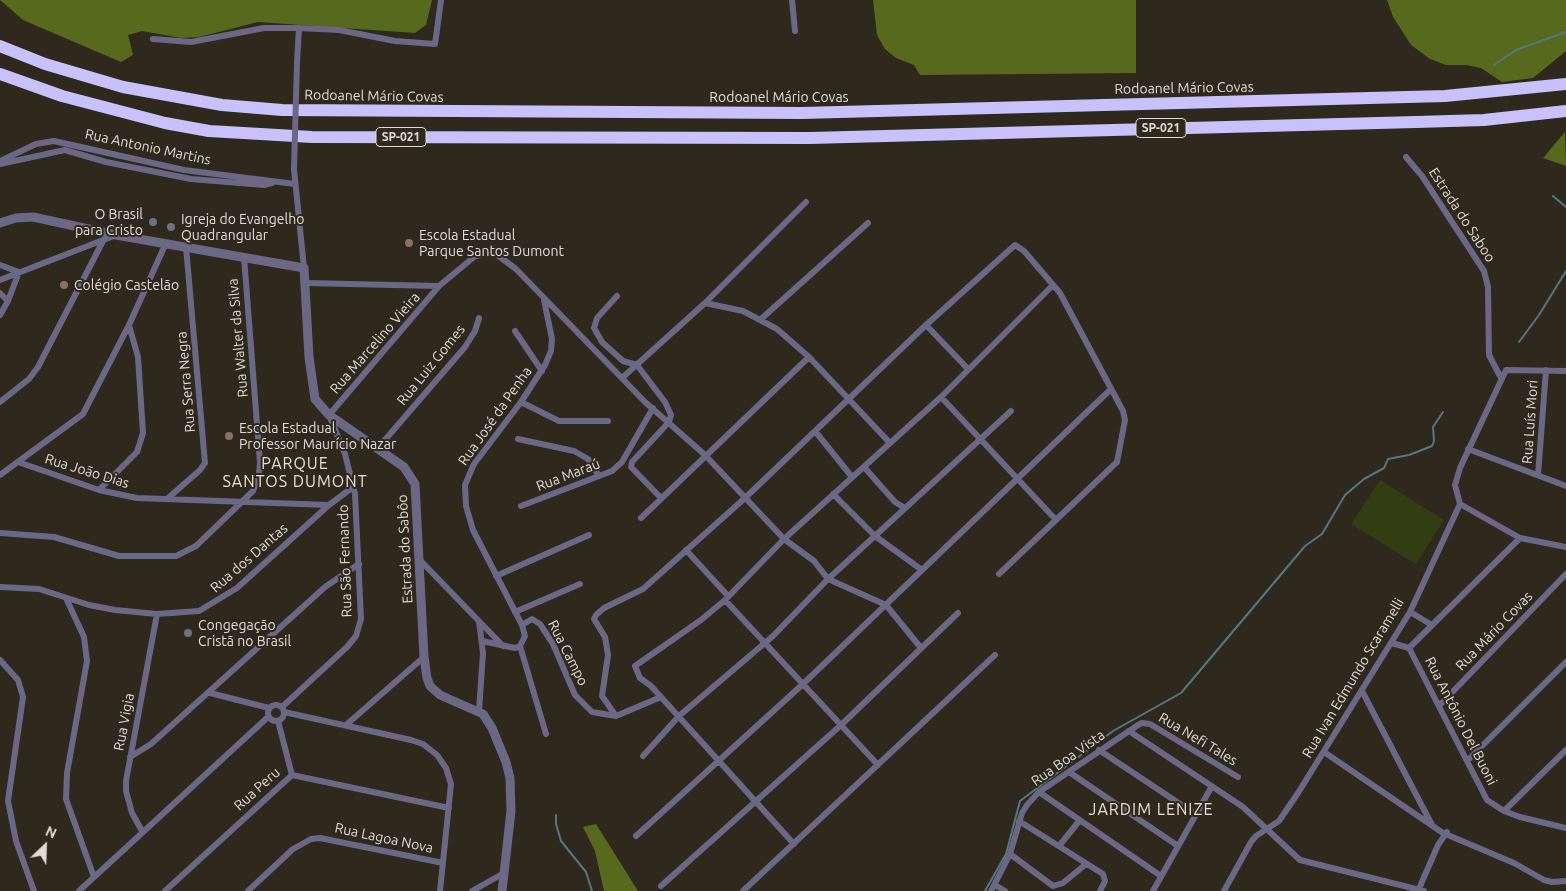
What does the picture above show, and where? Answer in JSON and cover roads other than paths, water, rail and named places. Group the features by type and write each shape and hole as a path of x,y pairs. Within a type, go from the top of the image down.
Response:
{"highway":[{"name":"Rodoanel Mário Covas","path":"0,46 45,64 123,87 213,104 282,110 802,113 1426,97 1489,93 1566,84"},
{"name":"SP-021","path":"0,74 62,96 165,123 209,131 312,137 810,138 1416,122 1513,117 1566,111"}],"street":[{"path":"154,39 191,42 264,28 299,28 339,30 395,41 435,44 440,0"},
{"path":"792,0 794,31"},
{"name":"Estrada do Sabôo","path":"299,28 294,169 304,268 312,390 321,408 404,467 415,484 424,657 427,678 434,690 451,700 479,711"},
{"name":"Rua Antonio Martins","path":"0,163 36,144 54,141 184,170 295,184"},
{"path":"0,163 65,150 106,162 191,179 264,185 276,182"},
{"name":"Estrada do Saboo","path":"1406,156 1422,176 1484,271 1488,286 1489,355 1501,378"},
{"path":"622,378 705,303 806,202"},
{"path":"0,222 16,218 33,217 116,235 304,268"},
{"path":"760,320 868,223"},
{"path":"0,280 103,242 116,235"},
{"path":"0,402 29,379 38,367 103,242"},
{"path":"0,475 83,414 129,325 166,243"},
{"path":"661,697 616,716 602,696 608,655 605,637 594,619 596,615 604,608 644,589 745,498 926,325 1015,245 1024,251 1060,293 1123,411 1125,420 1117,462 999,574"},
{"name":"Rua Serra Negra","path":"167,499 200,470 205,462 206,451 186,246"},
{"name":"Rua Marcelino Vieira","path":"329,415 439,286 474,258 488,252 496,254 506,261 544,299"},
{"name":"Rua Walter da Silva","path":"0,533 54,537 119,556 176,556 196,546 242,502 256,486 260,463 244,257"},
{"path":"0,264 19,272"},
{"path":"0,314 8,301 19,272"},
{"path":"305,283 439,286"},
{"path":"794,844 679,716 640,678 634,666 701,620 726,598 784,539 941,397 1054,285"},
{"path":"0,293 8,301"},
{"path":"618,296 597,318 594,328 602,342 623,361 637,365 666,402 671,415 669,422 632,462 631,467 662,498"},
{"path":"544,299 622,378 705,455 784,539 814,561 828,580 886,605 921,648"},
{"name":"Rua José da Penha","path":"522,625 473,530 464,492 468,476 474,464 521,402 542,371 551,352 552,339 544,299"},
{"path":"705,303 743,311 778,329 810,357 890,443"},
{"name":"Rua Luiz Gomes","path":"378,448 468,343 479,318"},
{"path":"99,490 137,452 143,433 138,357 129,325"},
{"path":"926,325 968,369"},
{"path":"515,331 542,371"},
{"path":"641,518 810,357"},
{"path":"1566,371 1506,370 1468,449 1455,485 1460,504 1520,538 1566,547"},
{"name":"Rua Luís Mori","path":"1538,475 1546,370"},
{"path":"636,836 803,684 1111,389"},
{"path":"941,397 1056,520"},
{"path":"521,402 558,420 608,421"},
{"name":"Rua Maraú","path":"520,506 612,471 622,462 653,408"},
{"path":"642,756 679,716 773,636 828,580 1011,411"},
{"name":"Rua São Fernando","path":"283,710 356,636 361,619 353,487 345,454 329,415"},
{"path":"815,431 852,477"},
{"path":"518,439 574,451 588,459 599,476"},
{"path":"1468,449 1566,486"},
{"name":"Rua João Dias","path":"18,462 99,490 137,498 328,505"},
{"path":"864,467 895,502 905,508"},
{"name":"Rua dos Dantas","path":"0,587 39,589 115,610 157,614 199,611 224,598 328,505 353,487"},
{"path":"833,494 875,536 922,570"},
{"name":"Rua Ivan Edmundo Scaramelli","path":"1224,891 1251,842 1256,836 1269,829 1279,820 1392,643 1410,612 1460,504"},
{"path":"496,576 589,536"},
{"path":"1409,648 1520,538"},
{"path":"686,550 764,642 878,764"},
{"path":"419,559 503,646"},
{"path":"130,757 151,744 325,588 359,564"},
{"name":"Rua Mário Covas","path":"1440,705 1566,574"},
{"path":"515,612 580,584"},
{"path":"66,598 84,637 87,661 66,779 66,799 94,877"},
{"path":"1410,612 1432,625"},
{"path":"662,886 841,725 958,613"},
{"name":"Rua Vigia","path":"142,831 132,814 126,791 130,757 157,614"},
{"path":"478,619 482,641 479,711 492,728 506,762 510,778 511,811 502,891"},
{"name":"Rua Campo","path":"522,625 535,619 540,624 553,644 575,695 586,708 600,715 616,716"},
{"path":"522,625 525,636 520,646 546,734"},
{"path":"482,641 511,648 520,646"},
{"name":"Rua Antônio Del Buoni","path":"1392,643 1409,648 1488,800 1504,811 1520,817 1566,828"},
{"path":"742,891 995,655"},
{"path":"346,725 424,657"},
{"path":"0,660 18,680 24,697 8,801 16,841 34,891"},
{"path":"1467,761 1566,662"},
{"path":"1362,691 1432,826"},
{"path":"210,693 269,708 275,705 283,710 423,744 432,750 446,768 451,784 440,891"},
{"path":"78,891 268,717 269,708"},
{"path":"278,722 283,717 283,710"},
{"path":"268,717 278,722 292,775"},
{"name":"Rua Boa Vista","path":"993,888 1010,854 1019,821 1027,805 1039,792 1138,724 1146,723"},
{"name":"Rua Nefi Tales","path":"1146,723 1238,777"},
{"path":"1129,731 1243,807 1269,829 1300,860 1420,890 1438,845 1447,833"},
{"path":"1099,750 1195,814"},
{"path":"1504,811 1566,750"},
{"path":"1324,752 1432,826 1544,880 1566,881"},
{"path":"1069,772 1178,846"},
{"name":"Rua Peru","path":"165,891 292,775 449,808"},
{"path":"1153,891 1212,786"},
{"path":"1039,792 1161,876"},
{"path":"1059,846 1080,820"},
{"path":"1019,821 1105,876 1100,891"},
{"name":"Rua Lagoa Nova","path":"248,891 293,849 311,839 320,838 443,863"},
{"path":"1010,854 1053,886 1063,882 1086,864"},
{"path":"472,891 504,872"},
{"path":"993,888 1005,891"}],"waterway":[{"path":"1494,65 1516,50 1566,32"},
{"path":"1553,196 1566,207"},
{"path":"1519,342 1539,315 1566,271"},
{"path":"985,891 1006,854 1020,801 1113,731 1181,693 1305,546 1322,534 1345,495 1364,479 1384,468 1388,459 1409,455 1432,446 1434,441 1433,427 1443,412"},
{"path":"556,815 556,824 561,841 586,872 592,891"}],"place":[{"name":"O Brasil para Cristo","path":"153,222"},
{"name":"Igreja do Evangelho Quadrangular","path":"171,227"},
{"name":"Escola Estadual Parque Santos Dumont","path":"409,243"},
{"name":"Colégio Castelão","path":"64,285"},
{"name":"Escola Estadual Professor Maurício Nazar","path":"229,436"},
{"name":"Congegação Cristã no Brasil","path":"188,633"}],"district":[{"name":"PARQUE SANTOS DUMONT","path":"295,473"},
{"name":"JARDIM LENIZE","path":"1151,810"}]}
